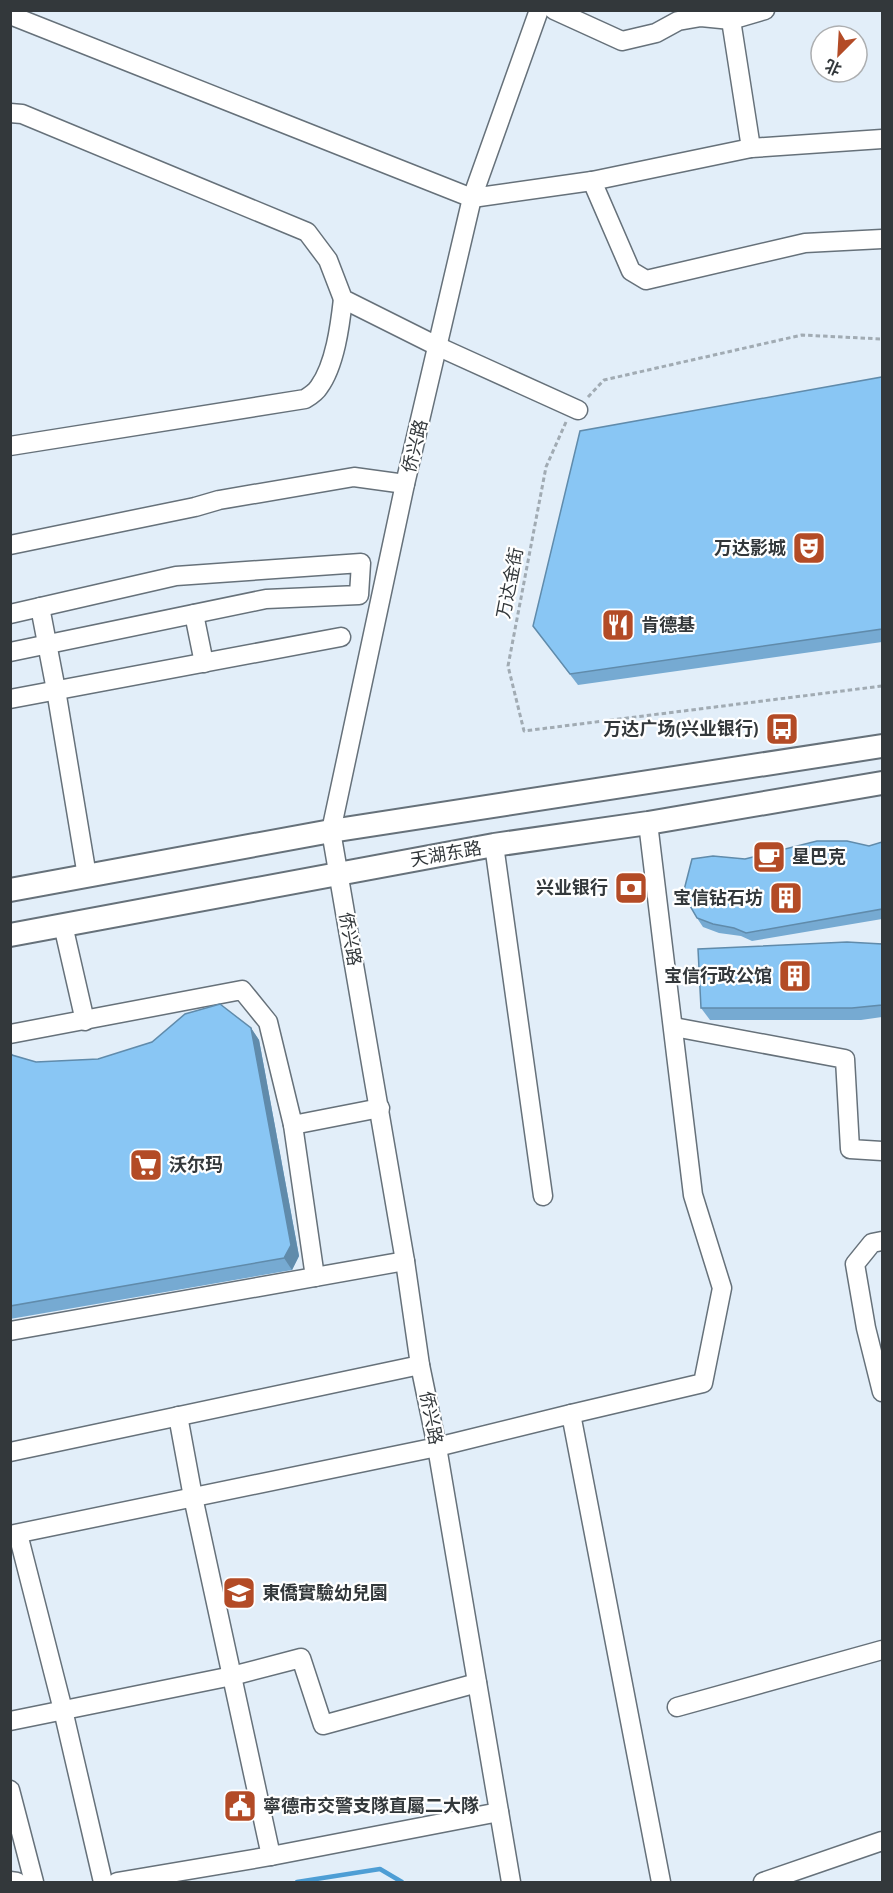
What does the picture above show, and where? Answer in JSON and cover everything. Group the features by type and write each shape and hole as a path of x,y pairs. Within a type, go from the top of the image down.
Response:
{"main road":[{"path":"10,890 331,831 882,746"},
{"name":"天湖东路","path":"10,935 494,845 648,823 882,783"}],"street":[{"name":"侨兴路","path":"511,1882 437,1447 420,1365 380,1108 331,831 405,484 439,347 472,198 539,10"},
{"path":"554,10 622,41 656,33 678,21 701,17 731,20 765,10"},
{"path":"10,15 472,198 592,181 751,148 882,140"},
{"path":"731,20 751,148"},
{"path":"10,113 22,114 307,232 328,260 343,299 335,343 325,377 318,389 305,399 10,446"},
{"path":"592,181 631,271 646,280 806,243 882,239"},
{"path":"343,299 439,347 578,410"},
{"path":"10,545 219,500 354,477 405,484"},
{"path":"10,614 176,576 361,563 358,595 266,599 10,652"},
{"path":"40,607 87,876"},
{"path":"194,614 204,663"},
{"path":"10,699 341,637"},
{"path":"103,1882 63,1710 14,1534 437,1447 703,1383 722,1288 693,1195 648,823"},
{"path":"494,845 543,1196"},
{"path":"63,925 85,1020"},
{"path":"10,1034 242,990 268,1022 293,1125 315,1277"},
{"path":"674,1026 845,1059 850,1149 882,1151"},
{"path":"293,1125 380,1108"},
{"path":"882,1241 872,1243 855,1264 866,1328 882,1392"},
{"path":"10,1331 405,1261"},
{"path":"10,1452 420,1365"},
{"path":"571,1414 661,1882"},
{"path":"178,1416 193,1497 271,1856"},
{"path":"677,1707 882,1650"},
{"path":"10,1721 232,1676 301,1658 323,1725 477,1683"},
{"path":"10,1790 33,1882"},
{"path":"117,1882 271,1856 499,1812"},
{"path":"763,1882 882,1841"},
{"path":"10,1881 17,1882"}],"path":[{"name":"万达金街","path":"882,339 802,335 604,380 565,423 546,467 508,666 524,731 882,686"}],"building":[{"path":"882,377 882,629 570,674 533,626 580,431"},
{"name":"宝信钻石坊","path":"817,841 847,841 869,846 882,842 882,909 746,933 697,918 683,894 692,859 713,856 745,859"},
{"name":"宝信行政公馆","path":"847,942 882,944 882,1005 852,1008 701,1008 698,949"},
{"name":"沃尔玛","path":"220,1004 251,1028 291,1245 284,1258 10,1306 10,1052 12,1055 36,1062 98,1059 152,1042 185,1014"}],"waterway":[{"path":"297,1882 380,1869 402,1882"}],"place":[{"name":"万达影城","path":"809,548"},
{"name":"肯德基","path":"618,625"},
{"name":"万达广场(兴业银行)","path":"782,729"},
{"name":"星巴克","path":"769,857"},
{"name":"兴业银行","path":"631,888"},
{"name":"宝信钻石坊","path":"786,898"},
{"name":"宝信行政公馆","path":"795,976"},
{"name":"沃尔玛","path":"146,1165"},
{"name":"東僑實驗幼兒園","path":"239,1593"},
{"name":"寧德市交警支隊直屬二大隊","path":"240,1806"}]}
